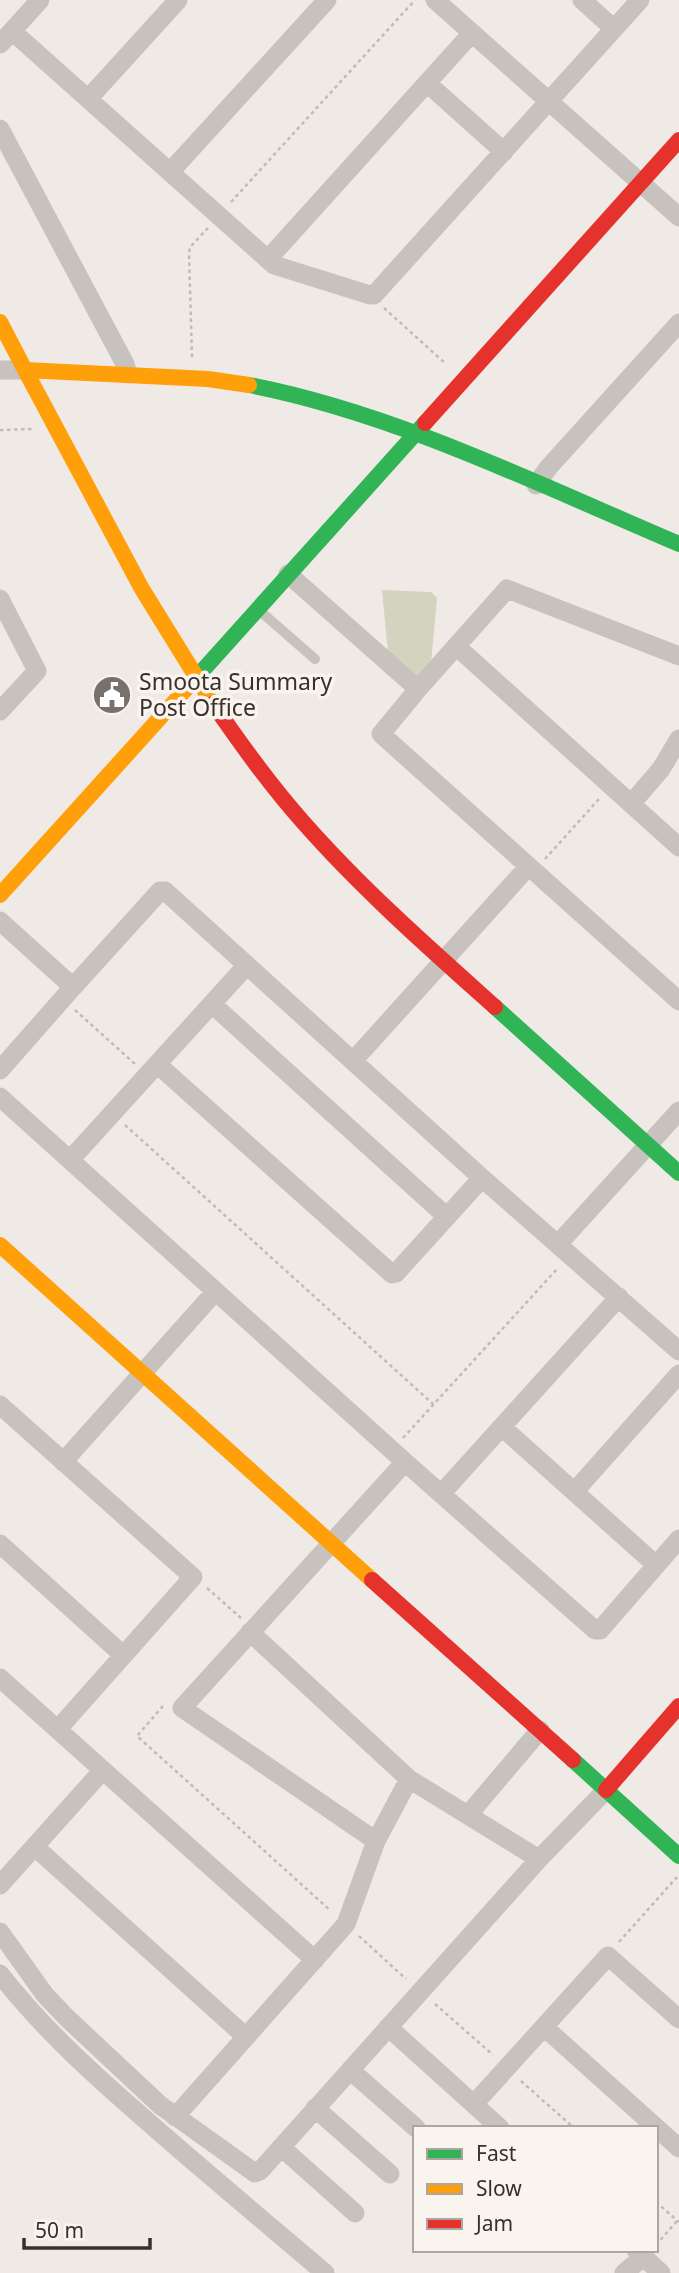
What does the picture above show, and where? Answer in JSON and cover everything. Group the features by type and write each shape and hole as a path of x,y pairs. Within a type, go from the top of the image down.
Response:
{"street":[{"path":"40,0 6,38 88,99 274,264 372,295 640,0"},
{"path":"88,99 178,0"},
{"path":"170,172 327,0"},
{"path":"435,0 679,217"},
{"path":"582,0 614,29"},
{"path":"268,259 472,33"},
{"path":"427,83 503,152"},
{"path":"0,129 119,352 128,374"},
{"path":"0,895 679,140"},
{"path":"0,322 157,620 194,679 255,764 305,825 360,883 679,1173"},
{"path":"536,485 548,468 679,323"},
{"path":"0,370 208,379 251,385 302,397 415,433 679,544"},
{"path":"288,574 418,689"},
{"path":"679,656 507,589 381,731 381,734 531,870 679,1001"},
{"path":"0,599 37,671 0,711"},
{"path":"456,646 679,847"},
{"path":"631,804 661,769 679,739"},
{"path":"353,1061 443,960 531,870"},
{"path":"0,1070 160,891 165,891 482,1178 679,1351"},
{"path":"0,921 73,987"},
{"path":"69,1160 247,965"},
{"path":"212,1004 447,1217"},
{"path":"157,1064 392,1274 396,1273 482,1178"},
{"path":"0,1097 595,1630 600,1630 679,1539"},
{"path":"559,1244 679,1111"},
{"path":"0,1245 679,1856"},
{"path":"63,1462 215,1292"},
{"path":"441,1494 619,1297"},
{"path":"574,1492 679,1374"},
{"path":"4,1415 63,1462 193,1577 58,1730"},
{"path":"502,1427 656,1565"},
{"path":"376,1841 181,1708 245,1625 331,1542 405,1462"},
{"path":"0,1544 122,1655"},
{"path":"245,1625 409,1779 539,1859"},
{"path":"0,1678 315,1960"},
{"path":"0,1932 45,1995 175,2117 255,2173 260,2171 539,1859 606,1790 679,1706"},
{"path":"468,1815 540,1730"},
{"path":"0,1885 103,1770"},
{"path":"175,2117 346,1924 376,1841 409,1779"},
{"path":"35,1847 246,2037"},
{"path":"474,2104 608,1956 679,2019"},
{"path":"0,1974 61,2045 325,2273"},
{"path":"388,2027 498,2126"},
{"path":"544,2027 654,2126"},
{"path":"350,2070 414,2126"},
{"path":"315,2108 390,2175"},
{"path":"658,2129 679,2148"},
{"path":"281,2147 355,2213"},
{"path":"624,2273 644,2252"},
{"path":"646,2252 661,2273"}],"lane":[{"path":"258,609 315,659"}],"path":[{"path":"192,364 190,247 415,0"},
{"path":"372,295 453,370"},
{"path":"0,430 37,429"},
{"path":"531,870 611,786"},
{"path":"122,1123 433,1404"},
{"path":"193,1577 245,1625"},
{"path":"608,1956 679,1875"},
{"path":"658,2204 678,2222 658,2240"}],"green space":[{"path":"382,590 431,592 437,598 431,663 421,675 414,675 388,653"}],"traffic: fast":[{"path":"249,385 304,397 413,432 679,544"},
{"path":"195,679 425,423"},
{"path":"495,1007 679,1173"},
{"path":"573,1760 679,1856"}],"traffic: slow":[{"path":"0,322 25,370 208,379 249,385"},
{"path":"25,370 142,589 213,704"},
{"path":"0,895 195,679"},
{"path":"0,1245 372,1580"}],"traffic: jam":[{"path":"425,423 679,140"},
{"path":"213,704 267,779 325,847 396,917 495,1007"},
{"path":"372,1580 573,1760"},
{"path":"606,1790 679,1706"}],"place":[{"name":"Smoota Summary Post Office","path":"112,695"}]}
